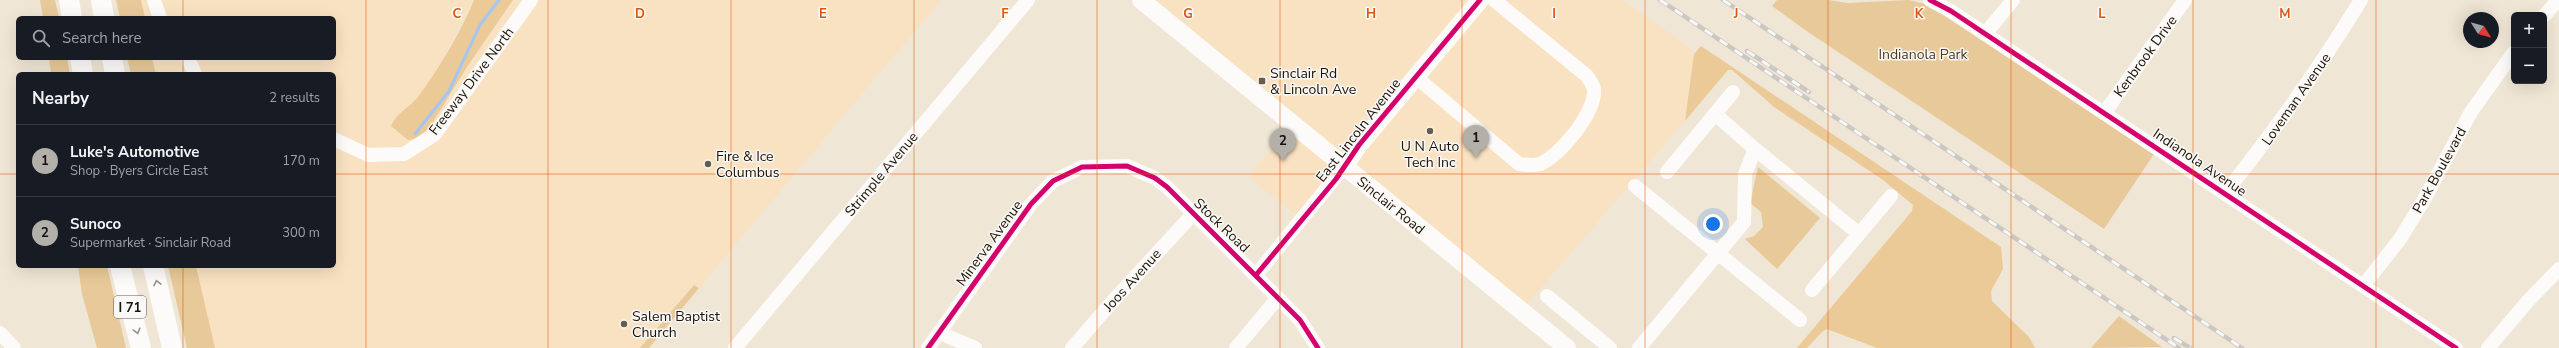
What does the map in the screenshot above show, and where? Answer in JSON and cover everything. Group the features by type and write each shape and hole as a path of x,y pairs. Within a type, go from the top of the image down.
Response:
{"highway":[{"path":"69,0 72,16"},
{"path":"101,0 104,16"},
{"path":"80,60 83,72"},
{"path":"112,60 115,72"},
{"name":"I 71","path":"121,268 141,348"},
{"name":"I 71","path":"153,268 172,348"}],"main road":[{"name":"Sinclair Road","path":"1141,0 1567,348"},
{"name":"East Lincoln Avenue","path":"1344,167 1359,145 1480,0"}],"street":[{"path":"154,0 159,16"},
{"name":"Freeway Drive North","path":"336,140 368,155 404,154 435,134 531,0"},
{"name":"Strimple Avenue","path":"735,348 1028,0"},
{"path":"1416,77 1519,164 1539,164 1549,160 1574,132 1594,100 1594,87 1587,76 1494,0"},
{"name":"Indianola Avenue","path":"1930,0 2105,112 2456,348"},
{"path":"1985,34 2013,0"},
{"name":"Kenbrook Drive","path":"2105,112 2185,0"},
{"name":"Loveman Avenue","path":"2225,193 2289,112 2317,72 2361,0"},
{"path":"2547,13 2558,0"},
{"name":"Park Boulevard","path":"2363,286 2400,239 2425,198 2471,112 2511,56"},
{"path":"189,60 194,72"},
{"path":"1667,172 1733,92"},
{"path":"1715,114 1755,149 1858,233"},
{"path":"1639,348 1744,222 1745,174 1755,149"},
{"name":"Stock Road","path":"1082,167 1127,166 1155,178 1167,187 1256,275 1277,299 1300,320 1318,348"},
{"name":"Minerva Avenue","path":"928,348 1031,204 1053,181 1082,167"},
{"name":"East Lincoln Avenue","path":"1256,275 1344,167"},
{"path":"1635,186 1800,320"},
{"path":"1812,290 1858,233 1891,196"},
{"name":"Joos Avenue","path":"1072,348 1110,303 1193,214"},
{"path":"2488,348 2528,301 2559,269"},
{"path":"1547,296 1610,348"},
{"path":"1236,348 1277,299"},
{"path":"0,333 14,348"},
{"path":"940,333 975,348"}],"shaded area":[{"path":"141,0 474,0 433,77 417,99 394,119 428,130 467,67 513,0 941,0 699,288 694,285 640,348 215,348 196,268 336,268 336,72 156,72 152,60 336,60 336,16 145,16"},
{"path":"474,0 513,0 467,67 428,130 417,138 408,140 391,126 393,121 415,101 434,75 456,37"},
{"path":"1141,0 1623,0 1689,47 1694,54 1685,121 1521,311 1346,168 1303,221 1249,177 1292,124"},
{"path":"1701,46 2001,247 2003,269 1991,291 1992,301 2029,337 2035,348 1877,348 1827,329 1822,332 1807,348 1797,348 1912,211 1913,205 1883,180 1774,107 1732,70 1728,70 1685,121 1694,54"}],"green space":[{"path":"40,0 55,0 59,16 43,16"},
{"path":"116,0 141,0 145,16 120,16"},
{"name":"Indianola Park","path":"1777,0 1829,0 1847,3 1909,0 1928,5 2154,154 2104,229 1805,30 1772,6"},
{"path":"49,60 67,60 70,72 51,72"},
{"path":"128,60 152,60 156,72 130,72"},
{"path":"1758,167 1820,218 1777,269 1745,239 1754,236 1763,227 1761,212 1750,203"},
{"path":"78,268 107,268 126,348 97,348 82,294"},
{"path":"168,268 196,268 215,348 187,348"},
{"path":"694,285 699,288 649,348 640,348"},
{"path":"2119,316 2162,347 2091,348"}],"waterway":[{"path":"415,134 449,91 480,25 499,0"}],"railway":[{"path":"1660,0 2179,348"},
{"path":"1723,0 2242,348"},
{"path":"1747,51 1809,92"},
{"path":"2174,338 2190,348"}],"cycle path":[{"path":"1256,275 1336,179 1359,145 1480,0"},
{"path":"1930,0 1951,11 2456,348"},
{"path":"928,348 1031,204 1053,181 1082,167 1127,166 1155,178 1167,187 1300,320 1318,348"}],"place":[{"name":"Sinclair Rd & Lincoln Ave","path":"1262,81"},
{"name":"U N Auto Tech Inc","path":"1430,131"},
{"name":"Luke's Automotive","path":"1476,158"},
{"name":"Sunoco","path":"1283,161"},
{"name":"Fire & Ice Columbus","path":"708,164"},
{"name":"Salem Baptist Church","path":"624,324"}]}
